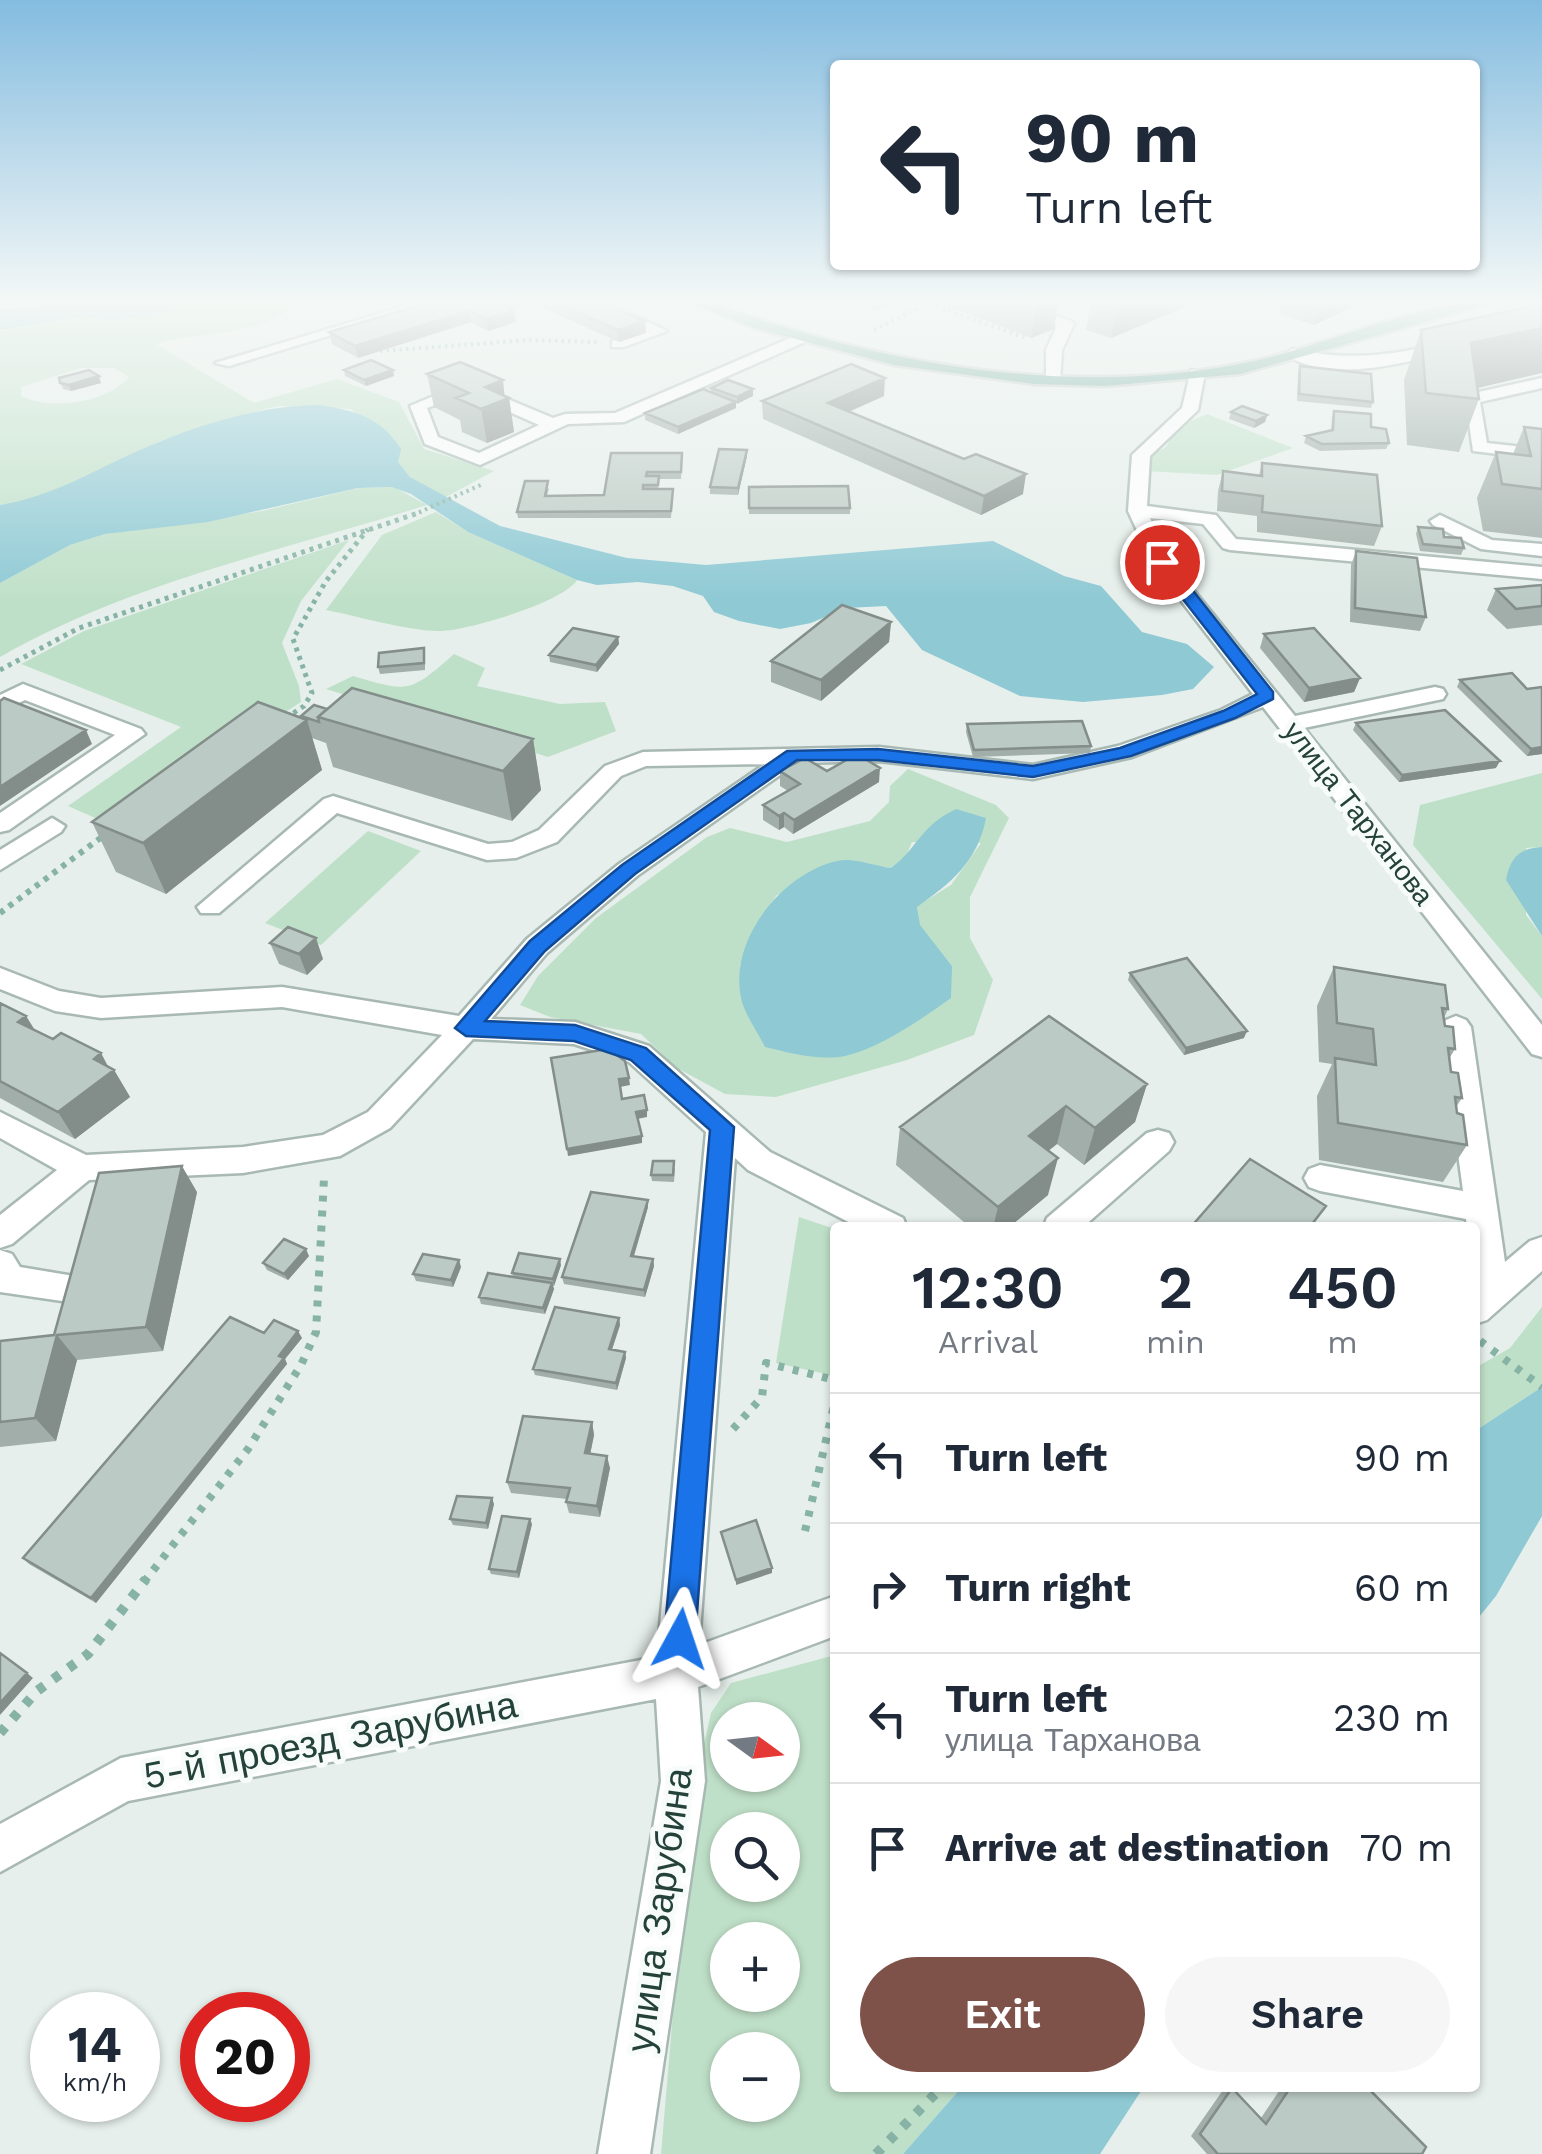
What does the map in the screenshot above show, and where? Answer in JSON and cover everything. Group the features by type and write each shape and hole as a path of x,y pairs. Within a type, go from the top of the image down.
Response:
{"street":[{"path":"427,403 418,406 431,440 480,460 565,420 618,418 654,403"},
{"path":"502,403 553,425"},
{"name":"улица Тарханова","path":"1191,403 1190,410 1141,455 1138,510 1162,562 1542,1046"},
{"path":"1472,403 1479,448 1542,454"},
{"path":"1138,510 1209,519 1230,544 1542,573"},
{"path":"1440,521 1488,545 1542,550"},
{"path":"0,705 23,691 133,734 0,824"},
{"path":"1289,724 1435,694"},
{"path":"210,906 333,804 487,852 516,850 548,836 613,771 643,760 878,754 1033,772 1124,752 1267,696"},
{"path":"0,1124 82,1168 243,1160 330,1147 380,1120 537,946 628,870 793,755"},
{"path":"0,862 52,826"},
{"path":"0,978 55,1001 100,1008 282,997 466,1028 575,1033 638,1054 759,1162 879,1222"},
{"path":"1456,1027 1481,1208 1484,1302"},
{"name":"улица Зарубина","path":"624,2154 683,1781 676,1674 722,1127"},
{"path":"1066,1222 1158,1142"},
{"path":"0,1234 82,1168"},
{"path":"1320,1178 1481,1208"},
{"path":"1484,1302 1542,1251"},
{"path":"4,1279 62,1286"},
{"name":"5-й проезд Зарубина","path":"0,1850 120,1780 676,1674 830,1618"}],"path":[{"path":"0,670 80,628 421,512 462,494"},
{"path":"273,726 304,706 312,693 294,639 301,621 338,564 369,528"},
{"path":"0,913 114,828"},
{"path":"0,1733 37,1691 88,1654 248,1448 301,1365 316,1332 321,1196 330,1147"},
{"path":"1480,1342 1542,1387"},
{"path":"694,1462 719,1444 762,1397 766,1363 830,1379"},
{"path":"805,1531 830,1423"},
{"path":"876,2154 937,2092"}],"green space":[{"path":"0,403 399,403 424,449 494,471 444,498 410,477 351,409 278,406 158,442 79,482 26,501 0,505"},
{"path":"1207,414 1293,448 1217,475 1145,471 1148,456 1165,448 1179,426"},
{"path":"394,487 427,505 155,588 102,608 0,657 0,583 70,545 105,534 262,511 359,488"},
{"path":"436,512 468,532 577,580 536,606 441,631 326,610 382,535"},
{"path":"349,540 301,601 282,643 299,686 301,702 111,825 68,806 181,727 21,664 84,631"},
{"path":"454,654 485,668 477,686 560,704 605,702 616,731 548,757 326,689 353,676 407,686 427,677"},
{"path":"908,769 996,805 1009,818 970,897 970,938 993,980 974,1035 907,1060 776,1097 725,1094 677,1068 641,1034 550,1017 520,1005 538,976 596,918 707,837 730,828 787,842 870,821 889,802 890,786","holes":["912,842 981,843 951,885 917,906 919,925 952,966 740,966 756,924 777,895 869,865 891,868 906,856"]},
{"path":"1542,773 1542,847 1526,848 1526,915 1542,936 1542,999 1413,845 1420,805"},
{"path":"368,831 421,851 321,945 265,923"},
{"path":"799,1217 830,1227 830,1375 776,1363"},
{"path":"1542,1307 1542,1387 1480,1428 1480,1365 1510,1348"},
{"path":"830,1656 830,2092 957,2092 903,2154 661,2154 691,1802 710,1717 710,1792 800,1792 800,1702 718,1702 731,1683"}],"water":[{"path":"318,405 343,409 375,422 401,449 398,462 410,477 500,526 627,558 706,565 993,541 1064,576 1101,586 1142,632 1187,644 1214,667 1193,689 1162,695 1083,702 1020,696 922,650 886,606 846,608 811,623 780,629 739,621 714,612 703,596 673,586 638,582 597,585 577,580 468,532 411,494 392,487 358,488 208,522 105,534 70,545 0,583 0,505 45,493 214,422 266,410"},
{"path":"956,809 986,818 977,847 961,870 917,907 920,925 952,966 951,998 886,1040 845,1056 815,1057 765,1047 743,1005 739,982 749,936 777,896 816,868 837,861 891,868 934,823"},
{"path":"1542,847 1542,936 1506,880 1517,856 1527,849"},
{"path":"1542,1387 1542,1516 1496,1596 1480,1616 1480,1428"},
{"path":"957,2092 1140,2092 1100,2154 903,2154"}],"building":[{"path":"466,403 497,403 481,409"},
{"path":"670,403 735,403 678,427 645,413"},
{"path":"766,403 829,403 964,459 976,454 1026,474 984,496"},
{"path":"1242,406 1267,415 1256,421 1231,412"},
{"path":"1334,411 1371,414 1371,427 1386,429 1389,443 1322,444 1306,436 1333,430"},
{"path":"1524,427 1542,429 1542,489 1502,484 1496,452 1531,456"},
{"path":"719,449 747,450 738,488 710,487"},
{"path":"611,453 682,453 681,472 647,472 646,476 659,476 658,485 643,485 643,489 673,489 671,511 517,512 525,481 548,481 545,496 604,495"},
{"path":"1262,463 1377,475 1382,526 1262,512 1263,496 1222,491 1223,471 1262,476"},
{"path":"848,486 850,508 749,508 749,487"},
{"path":"1418,527 1443,529 1444,537 1461,538 1464,548 1423,544"},
{"path":"1356,551 1417,558 1426,617 1355,608"},
{"path":"1542,585 1542,606 1516,609 1496,589"},
{"path":"842,605 891,622 821,680 771,661"},
{"path":"573,628 618,637 596,665 549,655"},
{"path":"1314,628 1360,678 1309,688 1264,634"},
{"path":"424,648 424,663 378,667 379,653"},
{"path":"1512,673 1527,689 1542,687 1542,747 1531,749 1460,680"},
{"path":"352,688 533,739 503,771 318,717"},
{"path":"4,698 86,730 0,787 0,701"},
{"path":"258,702 307,720 143,843 92,822"},
{"path":"314,705 327,709 318,717 319,722 301,716"},
{"path":"1445,710 1500,761 1402,775 1356,723"},
{"path":"1082,721 1091,746 974,750 967,724"},
{"path":"857,754 880,768 794,820 763,805 800,784 780,771 805,758 827,771"},
{"path":"288,927 316,938 299,954 270,943"},
{"path":"1187,958 1247,1031 1186,1048 1130,973"},
{"path":"1334,967 1445,985 1448,1009 1442,1008 1445,1026 1453,1027 1455,1049 1448,1048 1451,1072 1458,1073 1462,1098 1455,1097 1457,1113 1463,1115 1467,1145 1338,1123 1335,1058 1376,1065 1373,1029 1337,1023"},
{"path":"0,1003 26,1016 18,1022 53,1039 61,1033 101,1053 94,1059 114,1070 58,1112 0,1081"},
{"path":"1049,1016 1147,1084 1095,1128 1066,1106 1029,1136 1058,1158 998,1207 900,1127"},
{"path":"608,1049 625,1061 629,1078 619,1079 622,1099 644,1095 647,1110 636,1112 642,1136 567,1149 551,1058"},
{"path":"1250,1159 1326,1206 1314,1222 1195,1222"},
{"path":"653,1161 674,1161 673,1175 651,1175"},
{"path":"182,1166 146,1327 57,1335 35,1418 0,1422 0,1341 54,1335 99,1173"},
{"path":"591,1192 648,1200 631,1256 653,1259 644,1290 562,1277"},
{"path":"284,1239 306,1249 284,1274 263,1263"},
{"path":"519,1253 560,1259 553,1279 512,1273"},
{"path":"423,1254 459,1260 451,1280 413,1274"},
{"path":"488,1273 552,1283 543,1308 479,1297"},
{"path":"555,1307 619,1318 609,1349 625,1352 616,1383 533,1369"},
{"path":"230,1317 264,1333 274,1320 298,1331 279,1356 284,1358 91,1598 23,1558"},
{"path":"523,1416 592,1422 585,1453 607,1456 597,1506 566,1502 570,1488 507,1482"},
{"path":"457,1496 492,1498 486,1523 450,1519"},
{"path":"502,1516 530,1519 517,1572 489,1569"},
{"path":"756,1520 772,1568 736,1580 721,1532"},
{"path":"0,1653 27,1673 0,1703"},
{"path":"1229,2092 1236,2092 1266,2124 1287,2092 1372,2092 1426,2147 1422,2154 1218,2154 1200,2134"}],"route":[{"path":"680,1639 722,1127 638,1054 575,1033 466,1028 537,946 628,870 793,755 878,754 1033,772 1124,752 1267,696 1162,562"}]}
